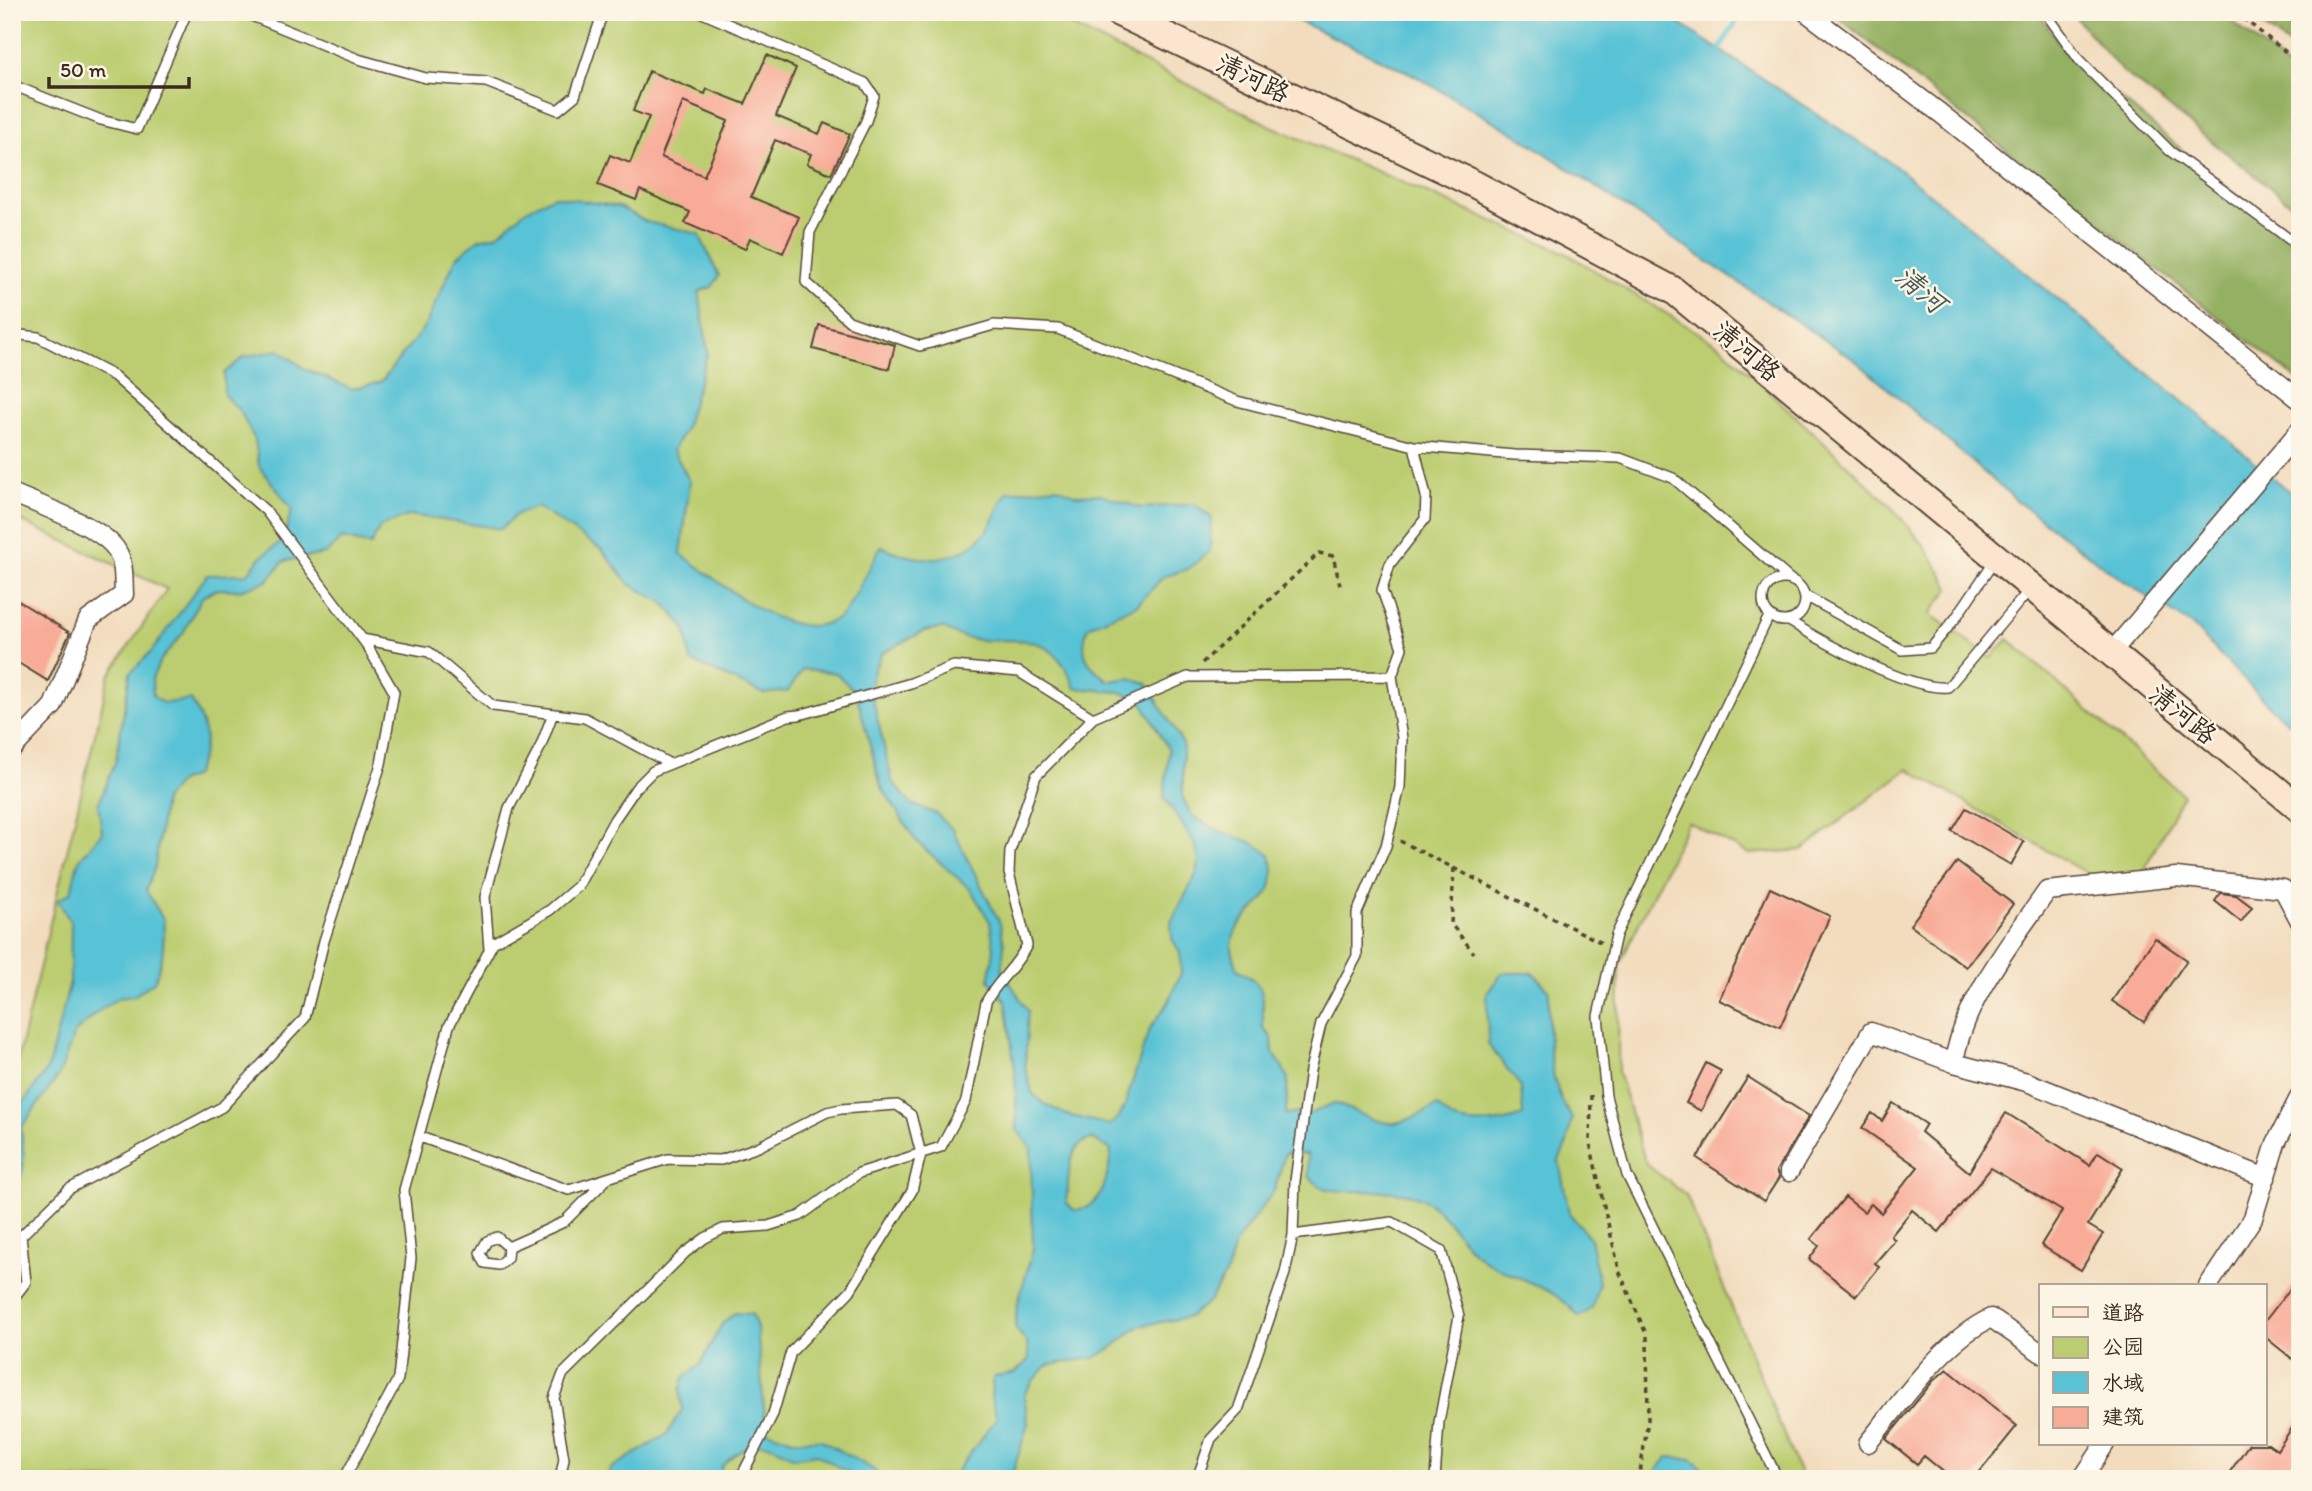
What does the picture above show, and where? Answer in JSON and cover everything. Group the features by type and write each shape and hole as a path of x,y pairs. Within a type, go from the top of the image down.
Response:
{"street":[{"name":"清河路","path":"1117,12 1476,185 1673,290 2300,809"},
{"path":"1806,12 1940,113 2300,400"},
{"path":"2110,654 2300,430"},
{"path":"12,493 104,536 116,549 123,564 124,594 88,620 53,706 12,749"},
{"path":"1954,1063 1956,1047 1971,1011 2003,953 2048,891 2176,877 2283,889 2300,920"},
{"path":"1789,1172 1871,1032 1954,1063 2026,1082 2266,1178"},
{"path":"2209,1284 2253,1218 2276,1143 2300,1097"},
{"path":"1868,1443 1938,1357 1954,1347 1968,1329 1991,1318 2039,1352"},
{"path":"2082,1479 2104,1446"}],"lane":[{"path":"12,85 101,120 137,129 187,12"},
{"path":"242,12 358,59 426,78 485,82 558,110 575,96 603,12"},
{"path":"700,12 864,83 874,96 866,121 810,232 806,282 849,321 920,346 994,325 1058,329 1237,401 1414,446 1514,455 1620,458 1673,478 1792,581 1804,595 1902,650 1931,648 1955,619 1996,558"},
{"path":"2045,12 2080,61 2170,151 2300,247"},
{"path":"12,334 38,337 114,376 266,511 362,639 394,692 382,764 324,941 305,1018 222,1107 69,1189 21,1236 26,1282 12,1300"},
{"path":"1197,1479 1211,1439 1238,1410 1285,1273 1293,1235 1295,1181 1310,1070 1321,1024 1357,956 1357,913 1389,835 1400,787 1402,738 1392,676 1402,648 1382,590 1390,564 1425,519 1426,496 1414,446"},
{"path":"1769,616 1763,603 1766,589 1778,580 1792,581"},
{"path":"1769,616 1789,621 1822,641 1933,689 1948,687 2031,588"},
{"path":"1789,621 1804,609 1804,595"},
{"path":"1769,616 1616,935 1598,1016 1606,1096 1627,1175 1778,1479"},
{"path":"362,639 429,652 493,706 552,716 585,718 670,764"},
{"path":"344,1479 398,1379 411,1258 404,1190 449,1026 493,943 550,910 578,886 636,788 653,771 788,716 911,683 954,666 1019,671 1093,718"},
{"path":"560,1479 564,1459 554,1398 563,1374 685,1253 723,1229 768,1226 800,1216 859,1173 941,1147 965,1101 986,1002 992,991 1015,968 1027,945 1009,873 1010,851 1036,776 1093,718 1188,677 1392,676"},
{"path":"489,951 485,897 509,808 540,748 552,716"},
{"path":"420,1136 569,1190 668,1159 721,1160 758,1147 827,1112 897,1105 911,1115 921,1154 912,1191 850,1292 791,1352 773,1413 740,1479"},
{"path":"508,1247 564,1222 607,1179"},
{"path":"1293,1235 1392,1222 1441,1250 1459,1316 1439,1422 1435,1479"}],"path":[{"path":"2235,12 2300,62"},
{"path":"1188,677 1319,553 1333,556 1340,586"},
{"path":"1389,835 1613,949"},
{"path":"1454,868 1451,924 1474,953"},
{"path":"1593,1086 1590,1143 1620,1273 1647,1336 1648,1420 1639,1479"}],"green space":[{"path":"12,12 1044,12 1271,126 1564,252 1722,347 1889,504 1924,545 1950,588 1930,614 1991,658 2008,639 2183,795 2137,884 2113,889 1908,769 1802,850 1749,854 1688,822 1619,965 1618,1072 1646,1164 1686,1195 1802,1479 12,1479 12,1083 109,676 167,589 12,517"},
{"path":"1831,12 2038,12 2065,52 2300,248 2300,378 2298,380"},
{"path":"2071,12 2221,12 2300,77 2300,211 2120,69"},
{"path":"2245,12 2300,12 2300,54"}],"water":[{"name":"清河","path":"1279,12 1662,12 1894,165 2300,501 2300,731 2272,709 2194,627 2112,573 2017,501 1856,361 1524,139 1408,72"},
{"path":"554,196 619,207 647,222 699,234 719,276 712,287 699,292 708,352 685,429 673,450 690,482 681,554 736,595 780,619 802,625 822,625 841,616 856,594 881,546 895,552 925,558 940,558 967,548 990,526 1007,492 1057,487 1077,495 1100,494 1141,508 1195,504 1212,518 1210,551 1188,569 1163,577 1137,605 1088,627 1084,652 1095,670 1109,681 1130,678 1147,683 1183,744 1183,798 1192,816 1221,832 1249,841 1270,854 1273,872 1271,886 1266,897 1241,922 1232,947 1237,969 1254,981 1262,993 1263,1028 1272,1038 1273,1052 1288,1077 1286,1114 1312,1113 1334,1103 1375,1120 1395,1123 1437,1106 1453,1119 1471,1123 1499,1122 1523,1115 1521,1087 1488,1044 1487,993 1502,973 1534,973 1549,991 1550,1057 1557,1089 1572,1118 1567,1143 1559,1161 1569,1213 1590,1238 1599,1283 1592,1308 1579,1317 1555,1295 1487,1262 1468,1246 1435,1207 1418,1197 1395,1192 1338,1191 1324,1188 1309,1177 1307,1154 1285,1153 1275,1189 1235,1244 1228,1270 1210,1300 1189,1317 1139,1326 1112,1348 1094,1358 1048,1365 1033,1381 1024,1395 1028,1423 1011,1479 915,1479 954,1474 997,1418 991,1397 993,1377 1015,1373 1029,1359 1027,1343 1015,1327 1017,1307 1033,1249 1031,1148 1017,1130 1015,1070 1006,1001 989,981 994,949 990,922 971,890 916,841 881,786 856,693 836,673 803,669 788,691 764,694 691,661 685,628 664,603 629,584 602,550 537,507 517,514 501,529 410,515 380,527 371,545 342,538 325,554 284,561 267,581 240,590 217,589 202,597 183,633 160,661 152,679 153,696 163,703 191,700 201,720 205,737 203,755 194,776 179,782 164,800 155,867 146,890 164,921 163,953 155,981 134,996 118,998 96,1013 74,1034 59,1075 21,1128 23,1170 12,1191 12,1119 48,1068 70,982 71,923 58,900 71,892 78,862 102,832 98,805 116,760 130,673 152,651 207,575 247,574 261,557 283,540 292,509 259,466 255,440 240,411 224,395 224,373 244,357 279,350 305,369 352,389 381,382 425,326 456,258 479,239 497,235 526,210","holes":["943,628 963,637 1018,640 1049,650 1063,664 1075,688 1120,692 1141,700 1169,750 1164,797 1195,844 1199,860 1197,873 1171,922 1172,939 1180,952 1181,973 1168,1003 1149,1030 1124,1108 1110,1125 1067,1115 1044,1104 1032,1093 1025,1066 1028,1011 1002,970 1004,944 1000,923 953,830 937,814 911,804 892,781 870,687 874,670 882,653 924,631","1093,1139 1111,1150 1106,1180 1098,1198 1092,1204 1084,1209 1074,1210 1066,1202 1070,1163 1078,1147"]},
{"path":"735,1313 752,1314 757,1328 766,1431 793,1440 821,1440 871,1468 885,1479 859,1479 816,1454 794,1458 772,1446 755,1444 739,1451 721,1467 721,1479 607,1479 610,1469 666,1435 682,1410 680,1390 684,1377 700,1365 722,1324"},
{"path":"1668,1457 1692,1459 1715,1479 1649,1479"}],"building":[{"path":"767,55 796,68 776,116 819,134 824,123 850,134 831,174 807,164 811,154 775,140 751,197 799,217 783,253 750,238 745,249 685,223 690,212 640,190 636,200 598,185 610,155 630,163 649,117 633,111 649,71 705,94 707,89 745,104","holes":["683,102 728,121 704,176 661,157"]},
{"path":"819,325 895,345 889,369 813,349"},
{"path":"12,597 70,633 48,681 12,659"},
{"path":"1966,808 2024,842 2011,865 1952,831"},
{"path":"1957,862 2013,904 1966,967 1910,925"},
{"path":"1770,888 1830,916 1780,1027 1719,1000"},
{"path":"2221,893 2236,895 2252,907 2241,922 2215,901"},
{"path":"2155,938 2187,960 2144,1022 2112,1001"},
{"path":"1706,1063 1721,1071 1701,1111 1686,1103"},
{"path":"1748,1077 1809,1116 1776,1171 1779,1178 1764,1201 1697,1158"},
{"path":"1893,1103 1926,1124 1921,1132 1969,1172 2006,1113 2090,1165 2098,1152 2123,1168 2088,1225 2103,1234 2081,1270 2041,1245 2062,1211 1991,1168 1939,1232 1912,1210 1891,1236 1895,1240 1875,1263 1879,1267 1856,1296 1809,1259 1819,1246 1811,1239 1845,1197 1864,1212 1871,1204 1881,1213 1918,1167 1862,1128 1872,1113 1882,1121"},
{"path":"2300,1276 2300,1365 2266,1338 2266,1320"},
{"path":"1947,1369 2017,1426 1974,1479 1952,1479 1924,1456 1917,1464 1886,1439 1933,1381"},
{"path":"2300,1416 2300,1479 2225,1479 2248,1446 2268,1444 2277,1450"}],"waterway":[{"path":"1716,55 1742,12"}]}
